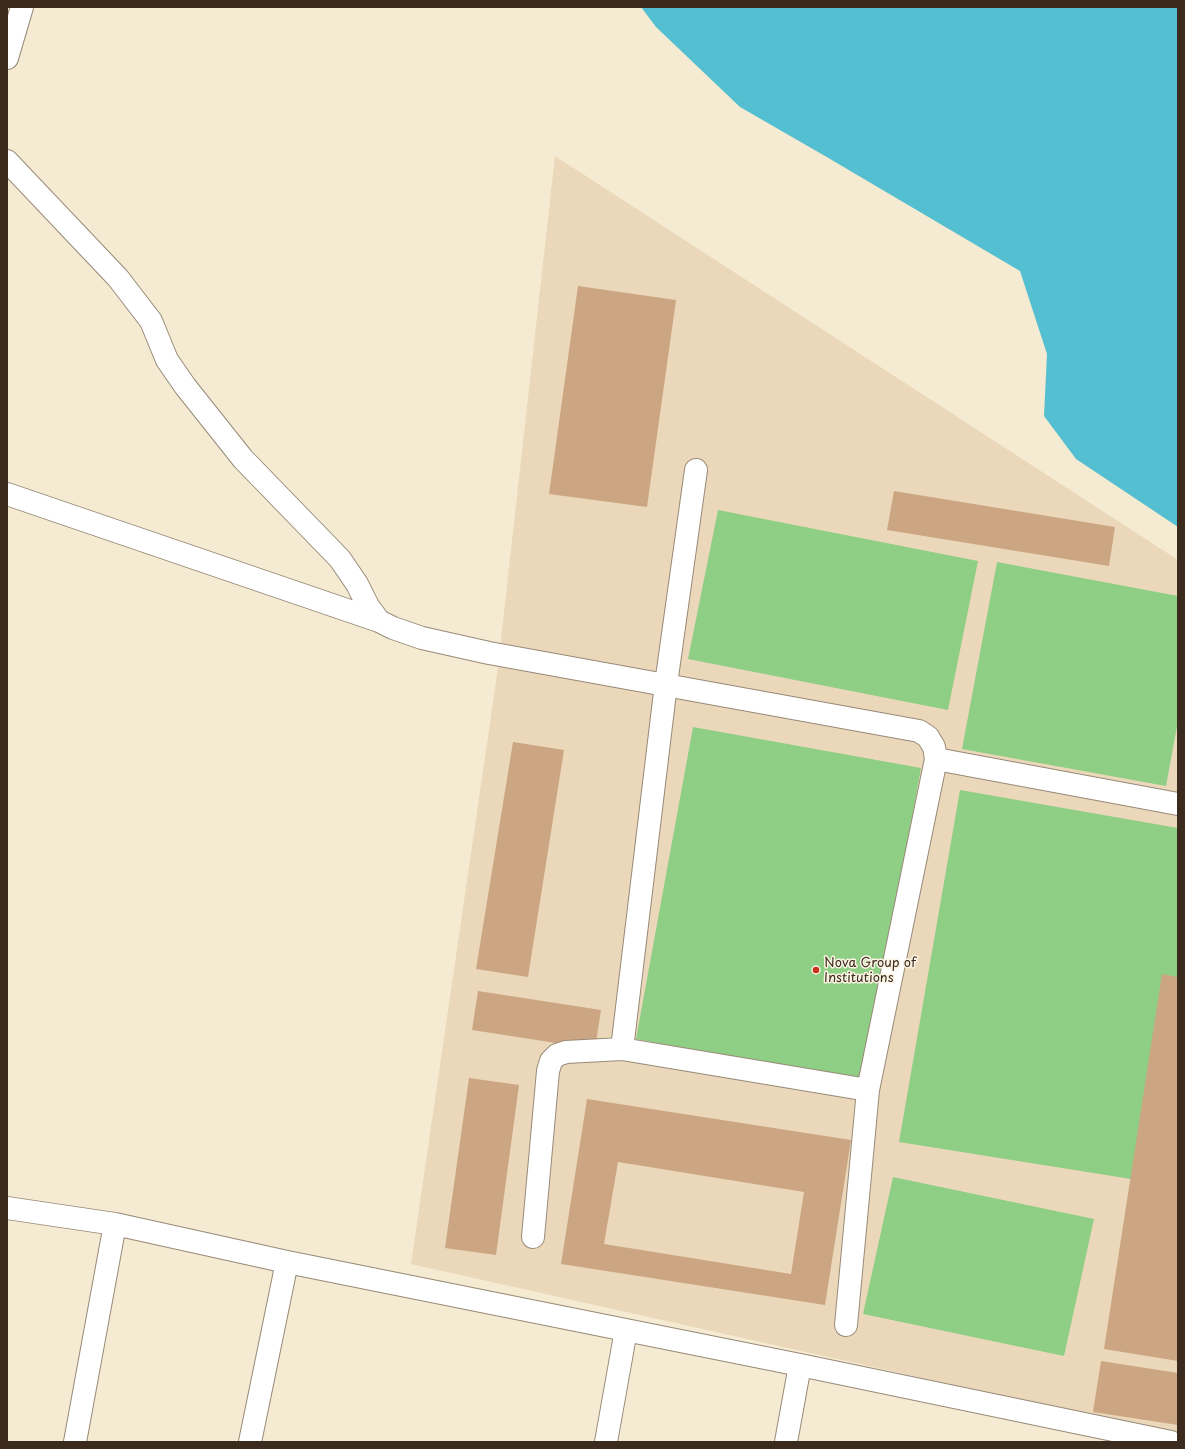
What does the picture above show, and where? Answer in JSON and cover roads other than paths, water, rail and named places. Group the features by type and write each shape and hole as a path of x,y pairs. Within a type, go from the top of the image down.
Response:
{"street":[{"path":"7,58 22,7"},
{"path":"7,161 118,278 151,321 167,360 185,386 243,459 340,559 357,584 368,606 378,621"},
{"path":"622,1049 666,684 696,470"},
{"path":"7,494 378,621 422,638 489,653 919,731 928,737 934,747 936,759 868,1090 846,1325"},
{"path":"936,759 1178,804"},
{"path":"533,1237 548,1071 551,1061 557,1055 566,1052 622,1049 868,1090"},
{"path":"7,1208 115,1224 287,1262 800,1365 1171,1442"},
{"path":"75,1442 115,1224"},
{"path":"250,1442 287,1262"},
{"path":"606,1442 626,1330"},
{"path":"786,1442 800,1365"}],"water":[{"path":"641,7 1178,7 1178,527 1076,459 1044,416 1047,354 1020,271 740,107 656,27"}],"place":[{"name":"Nova Group of Institutions","path":"816,970"}]}
